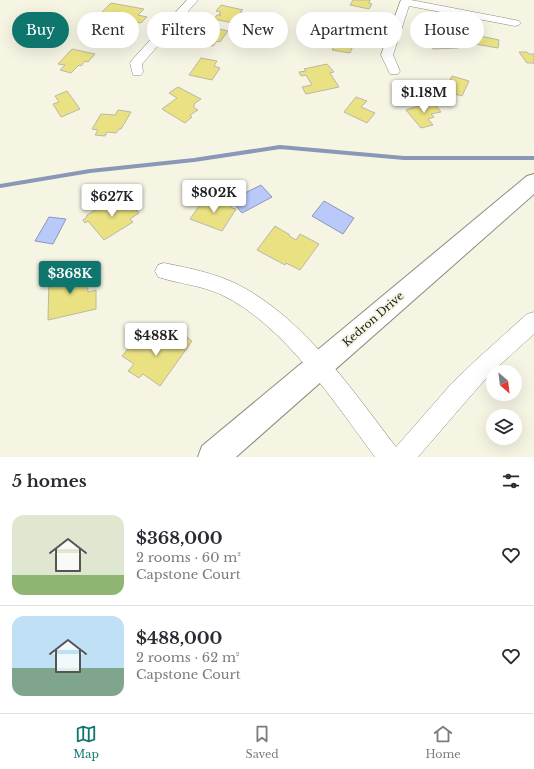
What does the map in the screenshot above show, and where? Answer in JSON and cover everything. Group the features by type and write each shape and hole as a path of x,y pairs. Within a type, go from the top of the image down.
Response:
{"street":[{"path":"137,72 136,63 193,0"},
{"path":"394,71 387,55 406,1 515,23"},
{"name":"Kedron Drive","path":"213,457 534,182"},
{"path":"164,271 206,280 239,295 274,322 319,366 389,457"},
{"path":"403,457 460,391 483,367 534,321"}],"water":[{"path":"261,185 272,197 242,213 231,200"},
{"path":"324,201 354,218 343,234 312,216"},
{"path":"49,217 66,219 53,244 35,241"}],"building":[{"path":"353,0 370,0 369,3 372,4 369,9 350,5"},
{"path":"111,3 144,9 139,14 139,12 102,12"},
{"path":"221,5 243,10 240,12 228,12 228,22 220,20 221,12 216,11"},
{"path":"139,15 147,17 141,23 139,23"},
{"path":"220,29 228,31 220,42"},
{"path":"484,37 499,40 498,48 484,46"},
{"path":"333,48 352,48 350,53 332,50"},
{"path":"432,48 458,48 433,49"},
{"path":"72,49 95,54 88,62 85,61 71,73 60,70 65,65 58,64"},
{"path":"519,52 534,54 534,64 527,63"},
{"path":"201,58 217,61 214,66 220,68 212,80 189,75"},
{"path":"327,64 334,72 330,73 339,87 306,94 302,87 312,85 306,75 301,76 299,72 306,71 304,69"},
{"path":"452,76 469,81 462,96 445,91"},
{"path":"178,87 201,99 194,104 194,108 198,110 190,115 192,117 185,123 162,109 177,98 169,93"},
{"path":"67,91 80,109 61,117 53,104 59,102 55,96"},
{"path":"356,97 367,101 361,107 375,113 367,123 344,112"},
{"path":"433,102 441,112 431,114 434,117 428,119 433,125 421,128 406,110"},
{"path":"118,110 131,112 121,129 119,129 116,133 107,132 105,136 95,135 98,130 92,129 101,114 115,115"},
{"path":"126,199 139,213 130,219 133,222 104,240 88,221 85,223 83,220 87,215 113,200 117,205"},
{"path":"204,199 211,202 213,199 223,203 223,201 229,204 232,208 236,209 222,231 190,219"},
{"path":"275,226 296,240 300,234 319,244 300,270 286,263 285,265 257,250"},
{"path":"87,270 88,292 96,290 96,309 48,320 49,278"},
{"path":"177,330 192,341 160,386 143,374 139,378 128,371 134,364 122,356 141,334 155,344 159,339 167,344"}],"waterway":[{"path":"0,186 90,171 194,160 280,147 404,158 534,158"}]}
